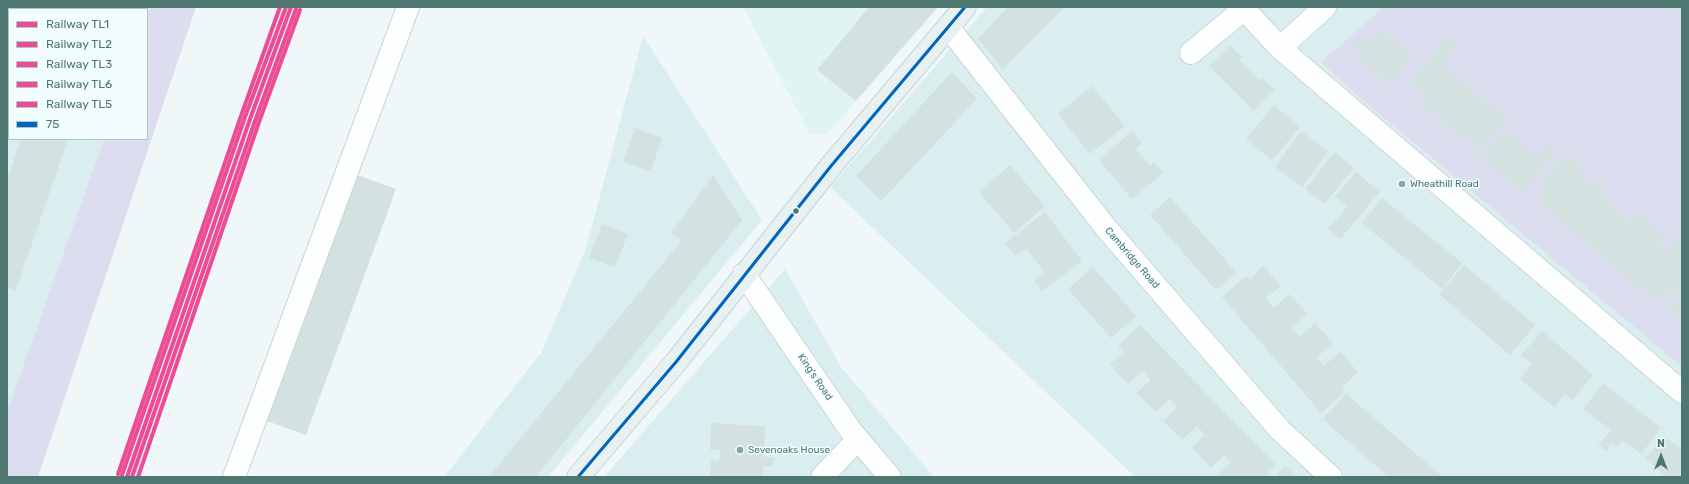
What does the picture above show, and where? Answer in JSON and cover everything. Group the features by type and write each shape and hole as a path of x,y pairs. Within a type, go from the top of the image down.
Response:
{"main road":[{"path":"578,477 676,362 744,274 831,166 965,7"}],"street":[{"path":"234,477 408,7"},
{"path":"1280,48 1325,7"},
{"path":"1191,53 1243,8 1280,48 1682,392"},
{"name":"Cambridge Road","path":"948,27 1107,229 1280,430 1331,477"},
{"name":"King's Road","path":"744,274 858,439 890,477"},
{"path":"822,477 858,439"}],"shaded area":[{"path":"7,7 151,7 148,14 148,8 8,8 8,140 104,140 7,411"},
{"path":"151,7 196,7 38,477 7,477 7,411 104,140 148,140 148,14"},
{"path":"743,7 938,7 828,133 810,134"},
{"path":"987,7 1682,7 1682,477 1135,477 830,187"},
{"path":"1384,7 1682,7 1682,367 1352,91 1321,62"},
{"path":"643,36 762,220 548,477 444,477 541,353 586,248"},
{"path":"785,269 841,367 934,477 604,477"}],"building":[{"path":"64,7 116,7 116,8"},
{"path":"869,7 938,7 856,101 817,70"},
{"path":"1008,7 1065,7 1003,69 978,39"},
{"path":"1670,7 1682,7 1682,13 1679,16"},
{"path":"1382,30 1414,56 1390,85 1358,59 1362,54 1352,46 1361,35 1371,43"},
{"path":"1448,37 1458,45 1443,64 1508,120 1480,153 1471,145 1475,140 1469,136 1464,142 1418,101 1424,95 1409,83"},
{"path":"1230,45 1242,57 1239,60 1249,70 1260,80 1262,78 1275,90 1254,111 1209,66"},
{"path":"952,72 977,99 881,201 856,176"},
{"path":"1092,86 1125,126 1090,154 1058,114"},
{"path":"1274,105 1300,127 1272,160 1246,139"},
{"path":"635,128 662,138 651,171 623,162"},
{"path":"1506,130 1537,156 1549,142 1559,151 1523,194 1481,159"},
{"path":"1132,131 1142,144 1136,149 1150,166 1154,162 1163,173 1132,199 1099,160"},
{"path":"1301,131 1328,151 1302,187 1275,167"},
{"path":"21,140 68,140 16,290 7,287 7,181"},
{"path":"1335,152 1354,168 1324,204 1305,189"},
{"path":"1566,153 1585,170 1579,178 1589,186 1595,178 1608,190 1602,197 1631,222 1639,213 1666,237 1659,246 1666,252 1678,237 1682,241 1682,256 1676,262 1682,267 1682,287 1673,296 1667,291 1656,303 1536,201 1546,189 1539,183"},
{"path":"1010,165 1045,206 1014,233 979,192"},
{"path":"1356,172 1380,192 1340,239 1328,229 1347,207 1335,197"},
{"path":"354,174 396,189 306,435 264,420"},
{"path":"713,175 742,220 536,477 489,477 682,240 671,233"},
{"path":"1170,197 1236,272 1216,290 1150,215"},
{"path":"1382,198 1462,263 1442,289 1362,223"},
{"path":"1045,212 1082,261 1042,291 1034,280 1044,272 1026,248 1015,256 1005,243"},
{"path":"602,224 628,234 615,267 589,258"},
{"path":"1263,265 1281,286 1266,298 1270,304 1274,308 1289,294 1307,313 1291,328 1300,337 1315,323 1333,343 1317,357 1324,366 1340,352 1358,372 1342,387 1345,391 1321,413 1222,297 1246,276 1251,280"},
{"path":"1464,265 1535,325 1510,355 1439,294"},
{"path":"1093,267 1136,316 1111,338 1068,289"},
{"path":"1682,292 1682,310 1675,317 1667,310"},
{"path":"1140,325 1276,465 1264,477 1220,477 1218,475 1231,462 1224,455 1211,468 1192,447 1205,435 1197,426 1182,440 1163,421 1177,407 1170,399 1156,412 1136,393 1151,380 1143,371 1128,384 1118,374 1110,364 1124,353 1118,346"},
{"path":"1542,331 1593,375 1572,400 1565,394 1554,407 1520,379 1532,364 1521,355"},
{"path":"1603,383 1661,428 1641,454 1622,440 1617,447 1612,443 1606,451 1598,445 1611,430 1583,409"},
{"path":"1347,393 1443,477 1389,477 1336,431 1323,419"},
{"name":"Sevenoaks House","path":"711,423 765,426 764,457 774,457 773,466 763,466 763,477 710,477 711,460 719,461 720,450 710,450"},
{"path":"1664,436 1682,450 1682,477 1667,477 1645,459"},
{"path":"1285,466 1297,477 1275,477"}],"rail line":[{"name":"TL5","path":"118,474 280,7"},
{"name":"TL3","path":"122,475 245,117 286,7"},
{"name":"TL1","path":"127,477 250,119 291,7"},
{"name":"TL2","path":"132,477 255,121 296,9"},
{"name":"TL6","path":"138,477 259,122 300,10"}],"transit line":[{"name":"75","path":"578,477 676,362 831,166 965,7"}],"place":[{"name":"Wheathill Road","path":"1402,184"},
{"name":"Sevenoaks House","path":"740,450"}]}
